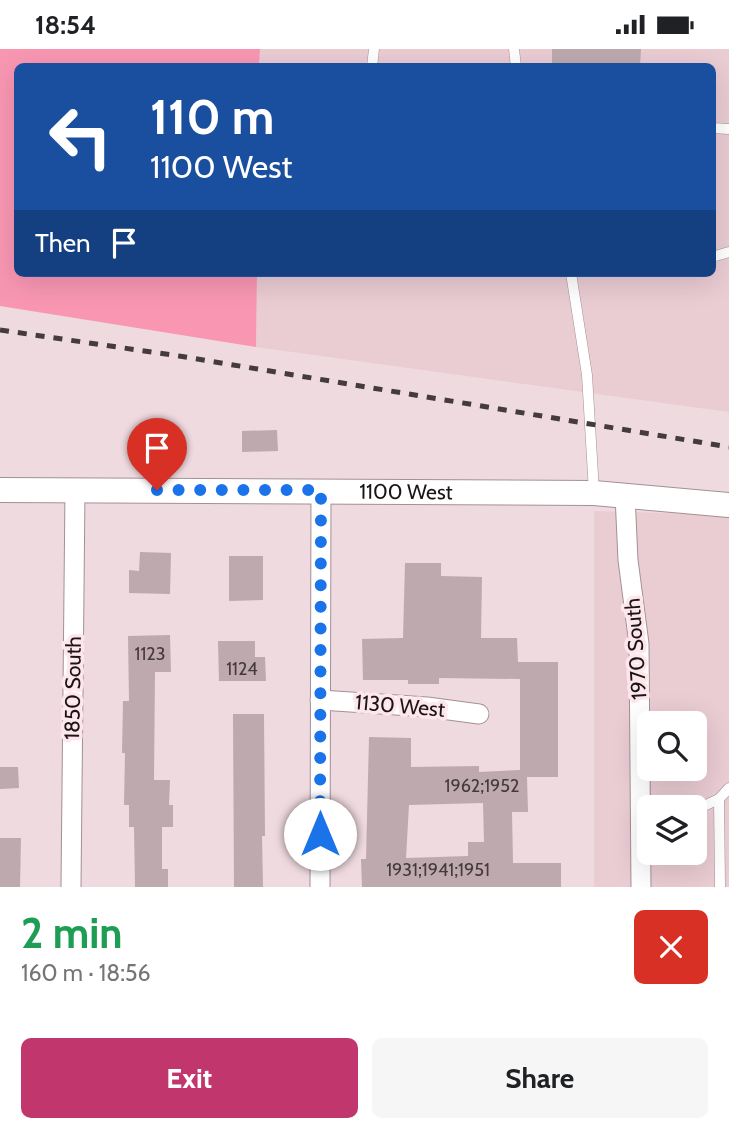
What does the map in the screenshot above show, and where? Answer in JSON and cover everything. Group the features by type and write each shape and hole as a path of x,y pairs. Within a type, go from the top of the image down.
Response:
{"street":[{"name":"1100 West","path":"0,490 594,493 729,505"},
{"name":"1850 South","path":"71,887 75,490"},
{"path":"320,887 321,490"},
{"name":"1970 South","path":"625,495 628,560 639,644 644,795"},
{"name":"1130 West","path":"320,700 427,707 479,714"},
{"name":"1970 South","path":"641,887 642,865"}],"lane":[{"path":"572,277 587,375 594,493"},
{"path":"707,804 719,799 729,788"},
{"path":"719,799 720,887"}],"shaded area":[{"path":"0,49 260,49 259,63 14,63 14,277 257,277 256,347 0,306"},
{"path":"260,49 729,49 729,412 256,347 257,277 716,277 716,63 259,63"},
{"path":"594,511 729,515 729,887 594,887"}],"building":[{"path":"552,49 641,49 640,63 552,63"},
{"path":"277,430 278,451 242,452 242,431"},
{"path":"140,552 171,553 170,594 129,593 129,570 139,571"},
{"path":"229,556 263,556 263,600 229,601"},
{"path":"405,563 441,563 441,576 482,577 481,638 517,638 518,662 558,662 558,777 527,777 528,812 512,812 513,863 561,863 561,887 362,887 361,859 366,859 369,737 411,738 411,767 479,766 479,772 520,770 520,679 439,678 439,684 408,684 408,680 363,680 362,639 403,638","holes":["483,803 484,842 468,842 468,856 406,858 409,805"]},
{"path":"170,635 171,672 155,672 154,780 170,780 169,805 173,805 173,827 162,827 162,869 168,869 168,887 135,887 134,827 129,827 129,805 124,805 125,753 122,753 123,701 129,701 128,636"},
{"path":"218,641 255,641 255,657 265,657 266,681 219,681"},
{"path":"233,714 264,714 263,887 234,887"},
{"path":"0,767 18,767 19,788 0,789"},
{"path":"0,838 21,838 20,887 0,887"}],"railway":[{"path":"0,330 179,356 729,447"}],"route":[{"path":"157,490 321,490 320,834"}]}
